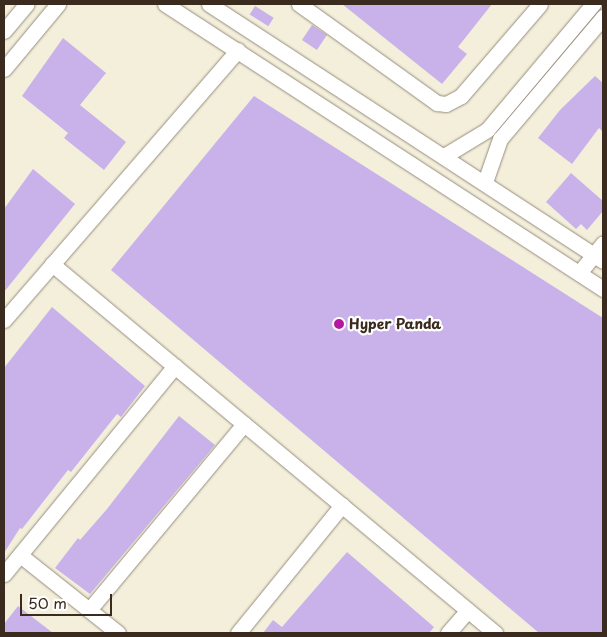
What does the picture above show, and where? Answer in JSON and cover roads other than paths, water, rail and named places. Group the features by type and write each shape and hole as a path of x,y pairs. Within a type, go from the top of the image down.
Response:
{"street":[{"path":"4,31 27,4"},
{"path":"4,69 58,4"},
{"path":"165,4 603,289"},
{"path":"209,4 444,156 600,253 579,273"},
{"path":"299,4 437,102 446,104 461,96 540,4"},
{"path":"444,156 487,130 593,4"},
{"path":"485,182 500,139 603,17"},
{"path":"4,320 238,50"},
{"path":"52,264 495,633"},
{"path":"4,574 175,366"},
{"path":"89,610 244,424"},
{"path":"238,633 342,506"},
{"path":"20,555 118,633"},
{"path":"448,633 468,610"}],"place":[{"name":"Hyper Panda","path":"339,324"}]}
